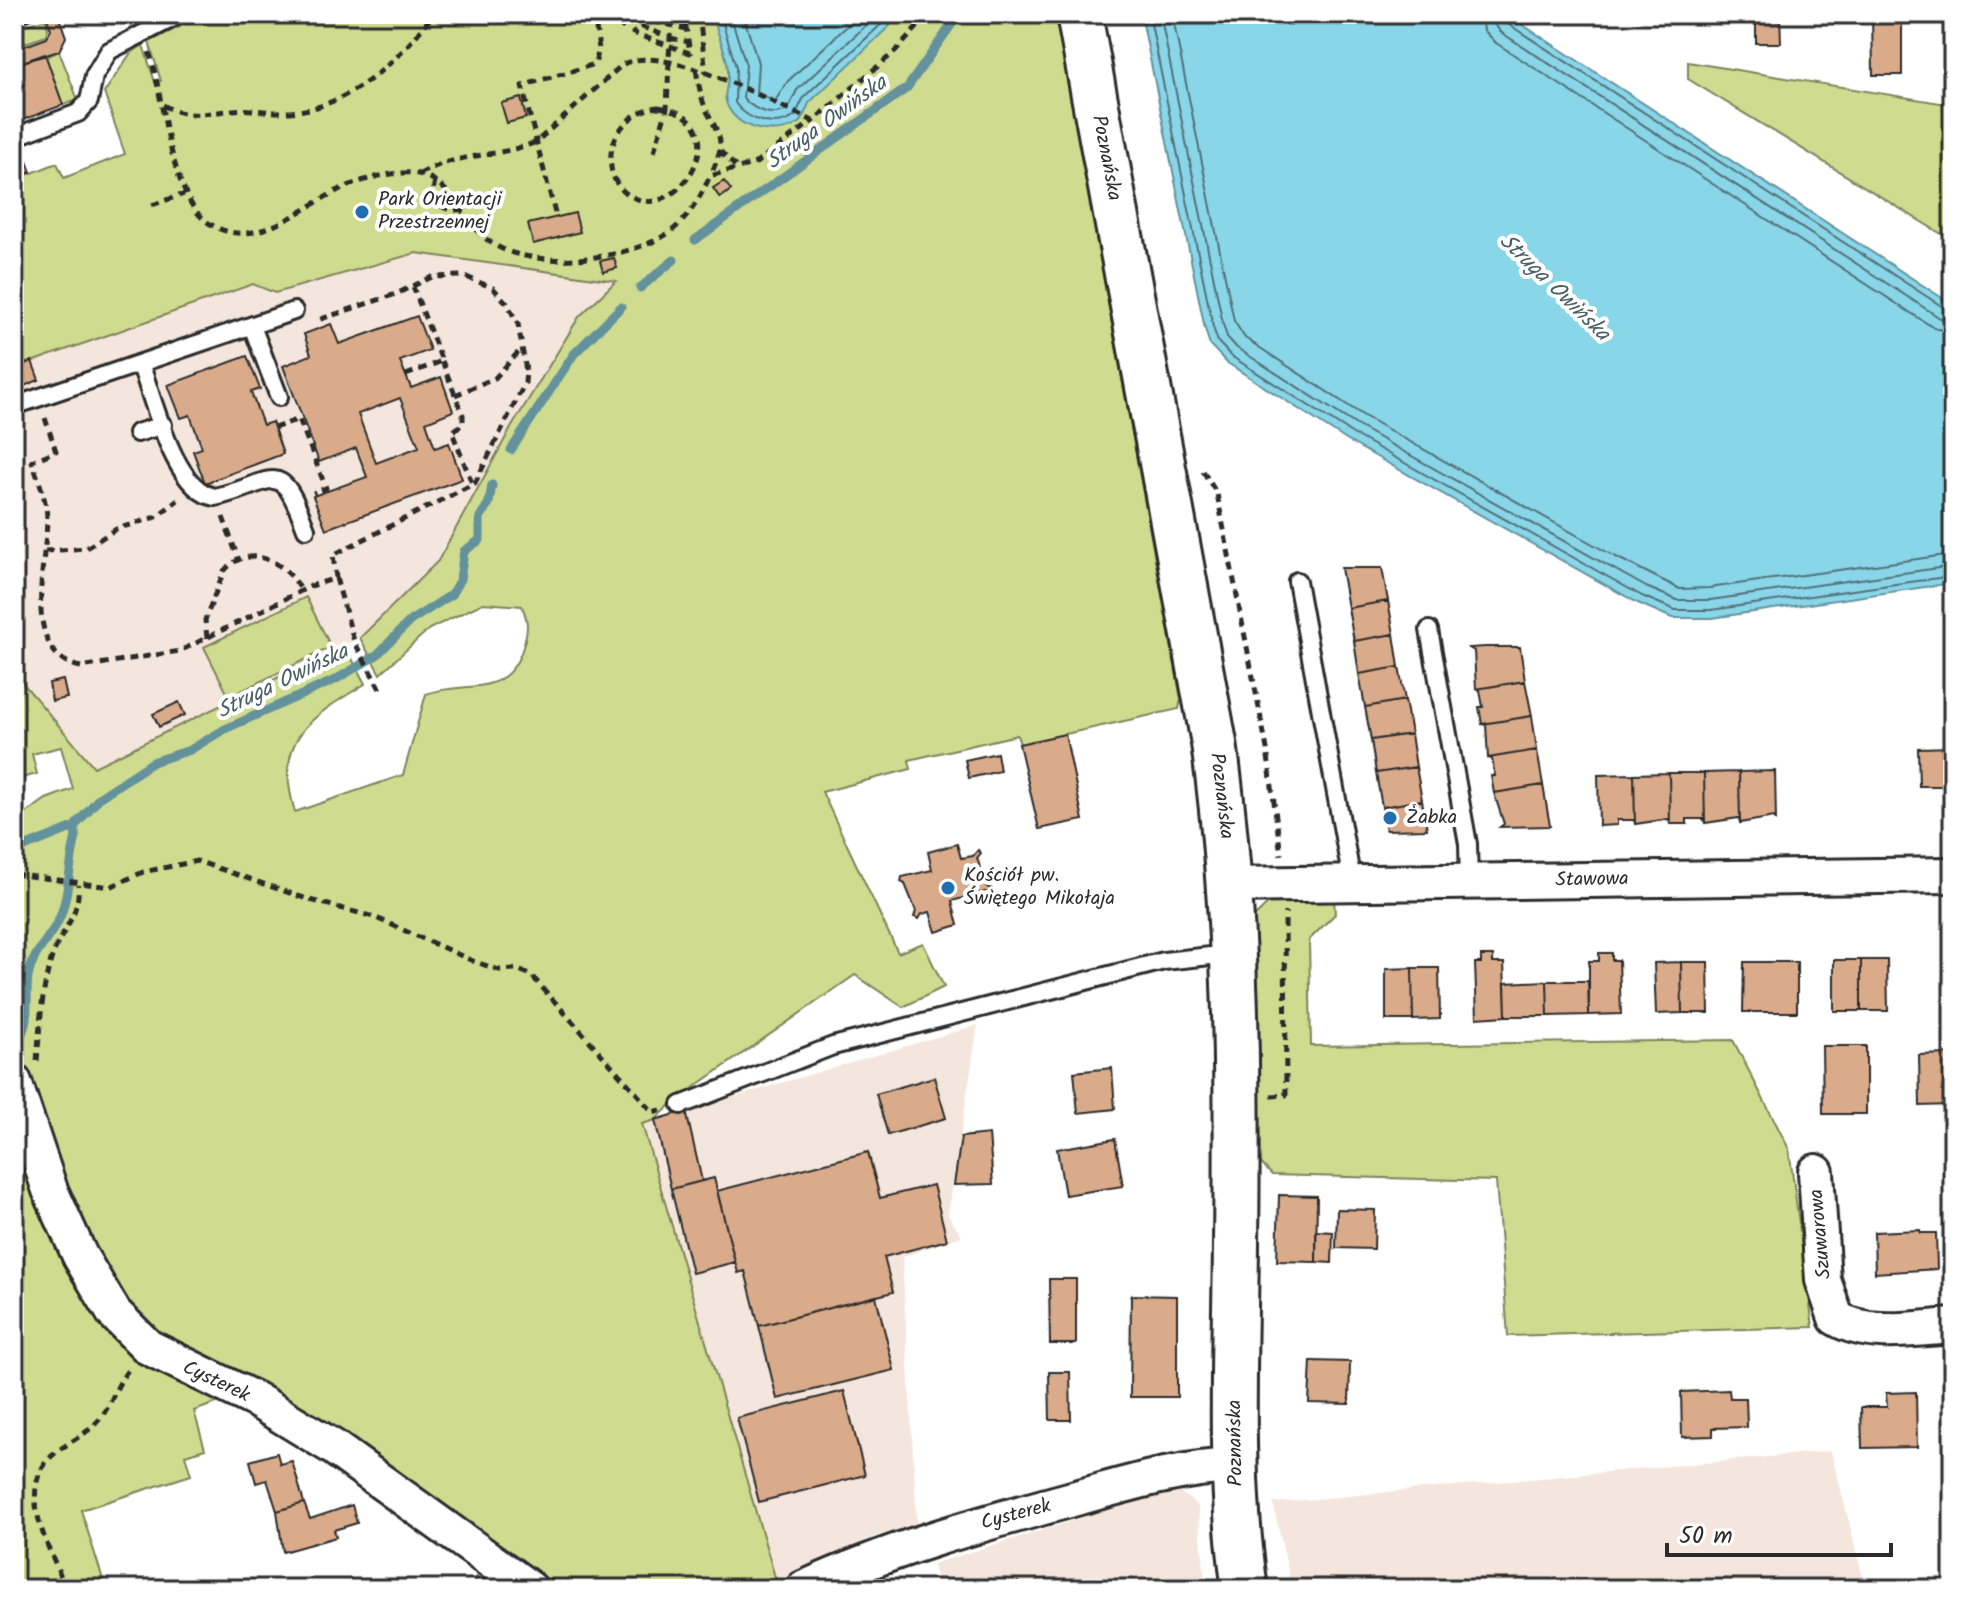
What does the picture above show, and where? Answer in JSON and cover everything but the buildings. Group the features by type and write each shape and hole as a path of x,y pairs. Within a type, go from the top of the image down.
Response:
{"main road":[{"name":"Poznańska","path":"1079,14 1214,743 1231,885 1235,954 1235,1466 1245,1589"}],"street":[{"name":"Stawowa","path":"1231,885 1953,875"},
{"name":"Cysterek","path":"25,1074 50,1190 80,1256 114,1313 148,1347 256,1400 333,1447 530,1589"},
{"name":"Szuwarowa","path":"1816,1172 1823,1280 1836,1318 1850,1326 1872,1329 1953,1326"},
{"name":"Cysterek","path":"803,1589 870,1558 926,1539 1186,1469 1235,1466"}],"lane":[{"path":"14,137 78,113 89,101 94,76 102,58 115,46 181,14"},
{"path":"14,406 141,366 294,311"},
{"path":"252,326 279,397"},
{"path":"141,366 177,464 192,484 202,493 215,497 261,481 280,481 293,494 306,529"},
{"path":"137,433 163,425"},
{"path":"1297,581 1352,881"},
{"path":"1429,630 1468,844 1469,882"},
{"path":"681,1105 833,1046 1181,957 1235,954"}],"path":[{"path":"162,104 177,113 212,116 231,110 293,112 313,106 369,80 407,47 433,14"},
{"path":"555,213 522,86 595,64 599,49 594,14"},
{"path":"607,14 624,28 631,22 624,15"},
{"path":"661,14 651,21 687,29"},
{"path":"654,152 667,108 671,14"},
{"path":"661,34 642,27 633,33 690,53 684,14"},
{"path":"699,14 706,73"},
{"path":"711,176 738,169 772,154 897,50 929,14"},
{"path":"142,32 159,82 165,134 184,194 199,214 220,229 230,232 252,232 288,219 372,177 420,174 460,157 536,142 628,60 668,62 706,73 813,121"},
{"path":"670,38 689,42"},
{"path":"420,174 435,181 489,241 526,257 574,260 607,256 662,237 686,218 711,176 720,151 721,134 706,108 696,70"},
{"path":"649,108 667,108 683,116 696,129 700,154 693,169 672,193 663,199 645,201 622,187 613,169 611,148 617,130 630,116 649,108"},
{"path":"720,151 738,169"},
{"path":"711,176 718,184"},
{"path":"435,181 433,195 440,206 450,211 463,209"},
{"path":"152,205 184,194"},
{"path":"413,286 464,420 452,432 472,483"},
{"path":"455,395 495,378 522,348"},
{"path":"406,375 442,361"},
{"path":"274,428 299,419 326,488 310,494 311,498"},
{"path":"45,551 80,550 116,529 156,517 171,507 192,484"},
{"path":"215,497 239,561"},
{"path":"207,638 205,620 224,571 239,561 254,555 264,557 288,572 302,590"},
{"path":"336,578 357,648 381,691"},
{"path":"14,874 110,887 143,872 197,861 310,900 374,917 473,961 531,975 653,1112 681,1105"},
{"path":"25,1074 52,957 80,899 76,884"},
{"path":"66,1589 37,1512 34,1492 44,1466 68,1442 98,1422 116,1383 148,1347"}],"shaded area":[{"path":"416,253 617,280 579,317 511,428 438,561 365,635 94,767 21,681 14,530 14,368 253,284 275,293"},
{"path":"978,1025 948,1215 962,1236 902,1257 917,1524 873,1537 777,1584 642,1124"},
{"path":"1831,1451 1866,1589 1292,1589 1273,1503"},
{"path":"1176,1489 1198,1506 1206,1589 940,1589 932,1564"}],"green space":[{"path":"206,14 1055,14 1181,699 1179,709 1020,744 1017,735 909,760 911,769 822,792 898,953 923,943 944,987 903,1007 855,975 676,1100 655,1120 642,1124 777,1584 773,1589 550,1589 174,1346 128,1313 97,1269 23,1075 14,1042 14,822 46,799 73,789 61,747 32,754 37,774 22,778 14,753 21,681 94,767 345,645 365,684 327,708 301,733 289,766 289,787 295,812 403,775 426,694 483,685 507,675 523,647 527,626 524,612 522,606 483,603 429,629 380,674 360,638 438,561 511,428 579,317 616,281 416,253 275,293 253,284 14,368 14,180 57,163 64,178 125,154 104,93 130,54 143,45 155,82 161,81 149,42"},
{"path":"45,19 48,28 46,36 14,47 14,29"},
{"path":"59,51 78,100 63,105 46,57"},
{"path":"1688,62 1953,105 1953,241 1688,79"},
{"path":"306,597 331,647 229,697 204,647"},
{"path":"1277,895 1334,900 1335,914 1309,940 1311,1046 1733,1040 1789,1149 1813,1327 1508,1336 1496,1181 1272,1175 1254,1156 1251,920"},
{"path":"14,1114 95,1304 225,1400 194,1411 205,1449 185,1455 191,1475 81,1510 106,1589 14,1589"},
{"path":"485,1565 511,1589 469,1589"}],"water":[{"path":"712,14 902,14 809,103 801,122 782,130 761,130 742,122 728,107 725,99 727,61"},
{"path":"1141,14 1506,14 1953,305 1953,583 1712,618 1672,618 1638,603 1348,441 1226,362 1210,345 1205,329"}],"waterway":[{"name":"Struga Owińska","path":"695,240 907,88 959,14"},
{"name":"Struga Owińska","path":"640,288 674,260"},
{"name":"Struga Owińska","path":"511,450 574,354 621,307"},
{"name":"Struga Owińska","path":"17,850 74,827 100,797 153,762 190,750 225,729 335,680 377,655 410,621 451,595 460,579 464,551 480,540 480,517 489,503 492,485"},
{"path":"16,1042 26,1020 30,968 56,925 63,907 76,837 74,827"}],"place":[{"name":"Park Orientacji Przestrzennej","path":"362,212"},
{"name":"Żabka","path":"1390,818"},
{"name":"Kościół pw. Świętego Mikołaja","path":"948,888"}]}
